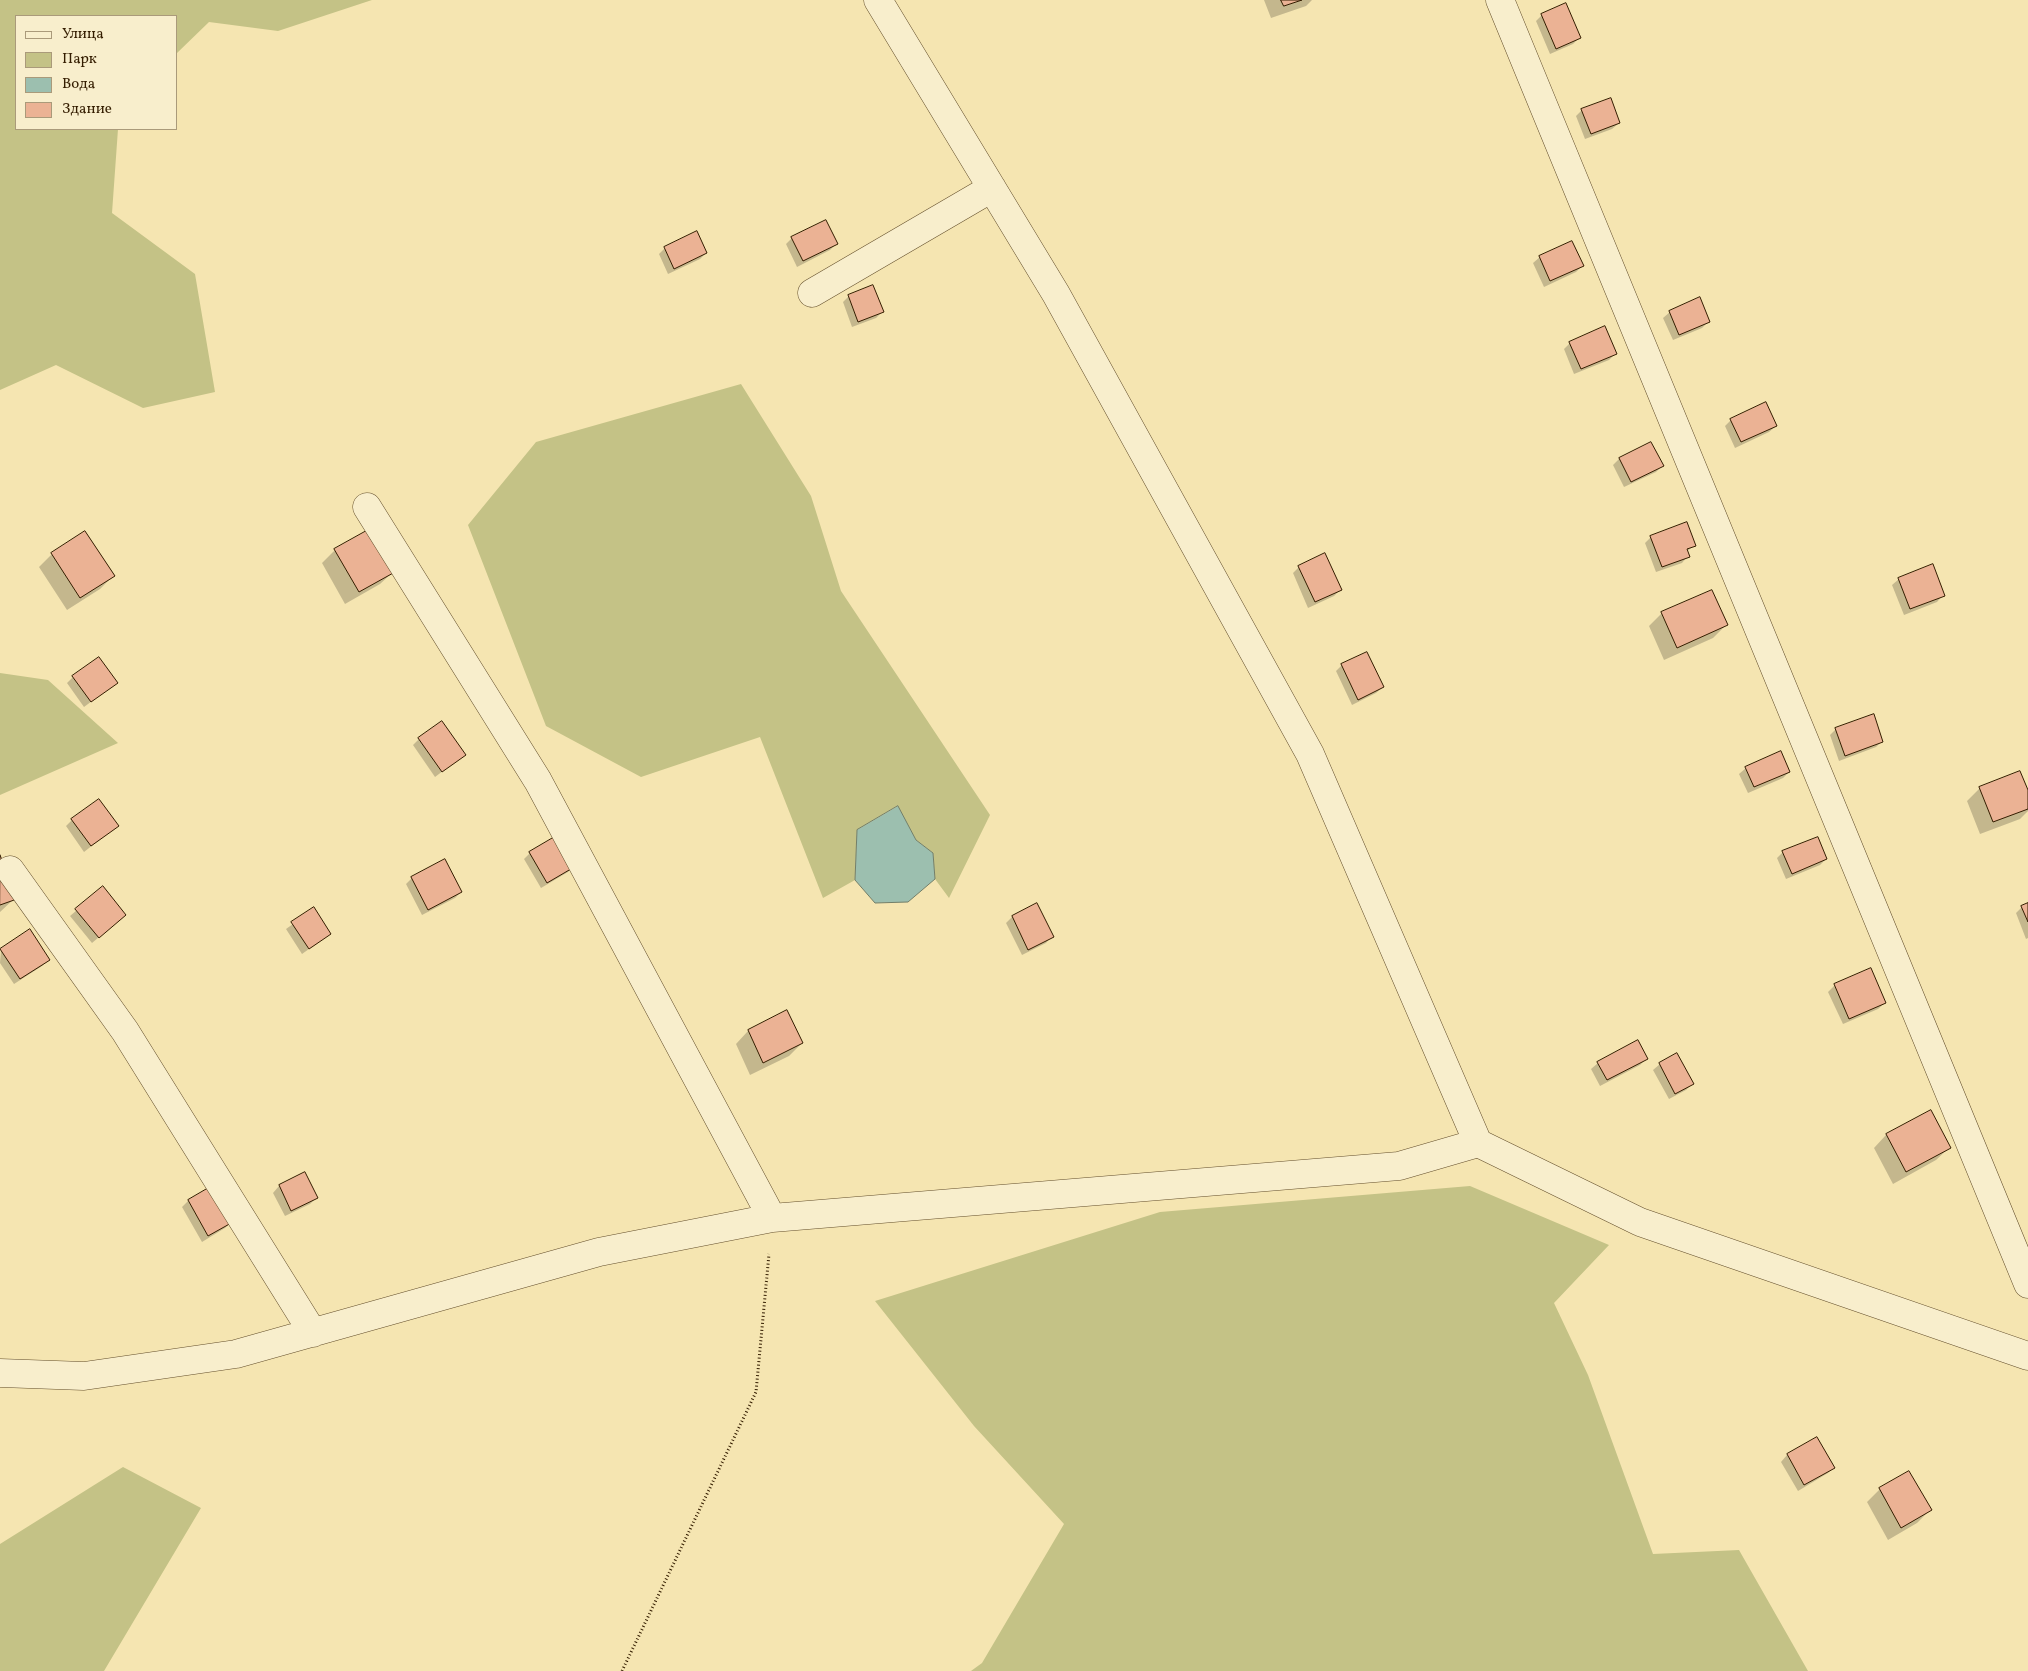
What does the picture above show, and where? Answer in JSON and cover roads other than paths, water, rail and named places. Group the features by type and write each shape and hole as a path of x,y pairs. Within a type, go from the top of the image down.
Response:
{"street":[{"path":"878,0 1056,294 1310,754 1478,1143 1640,1222 2028,1356"},
{"path":"1500,0 2028,1284"},
{"path":"812,294 992,188"},
{"path":"367,507 538,781 772,1218"},
{"path":"10,870 125,1031 312,1333"},
{"path":"0,1373 84,1376 236,1354 599,1252 772,1218 1399,1166 1478,1143"}],"water":[{"path":"898,806 916,840 933,853 935,879 908,902 875,903 855,880 857,830"}]}
